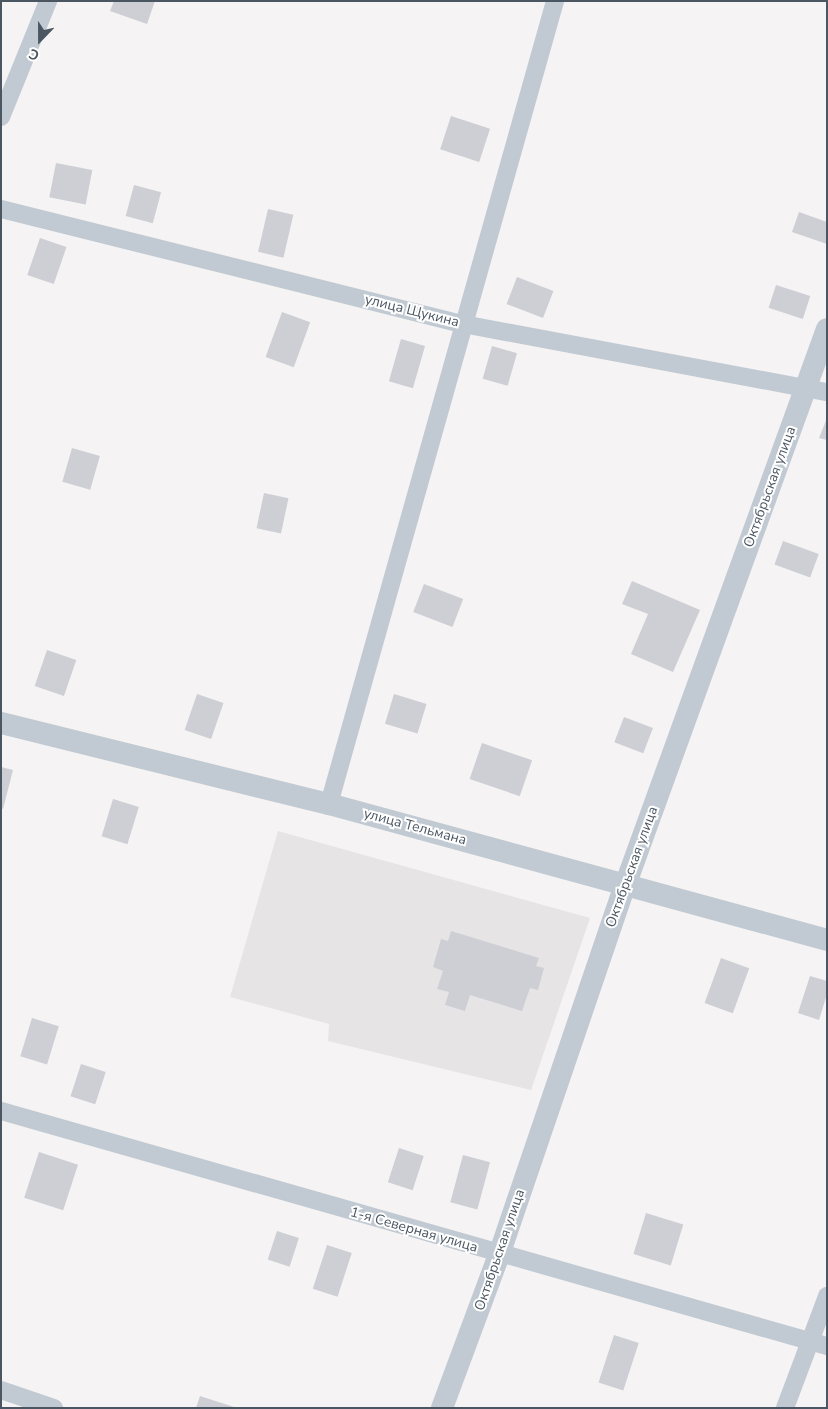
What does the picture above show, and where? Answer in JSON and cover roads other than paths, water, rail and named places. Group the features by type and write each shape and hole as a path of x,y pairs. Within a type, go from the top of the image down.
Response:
{"street":[{"path":"1,117 48,1"},
{"path":"330,804 555,1"},
{"name":"улица Щукина","path":"1,209 463,324 817,389"},
{"name":"Октябрьская улица","path":"442,1408 499,1255 626,883 817,389 827,329"},
{"name":"улица Тельмана","path":"1,723 330,804 626,883 827,940"},
{"name":"1-я Северная улица","path":"1,1111 499,1255 818,1344"},
{"path":"785,1408 818,1344 827,1296"},
{"path":"1,1390 54,1408"}]}
